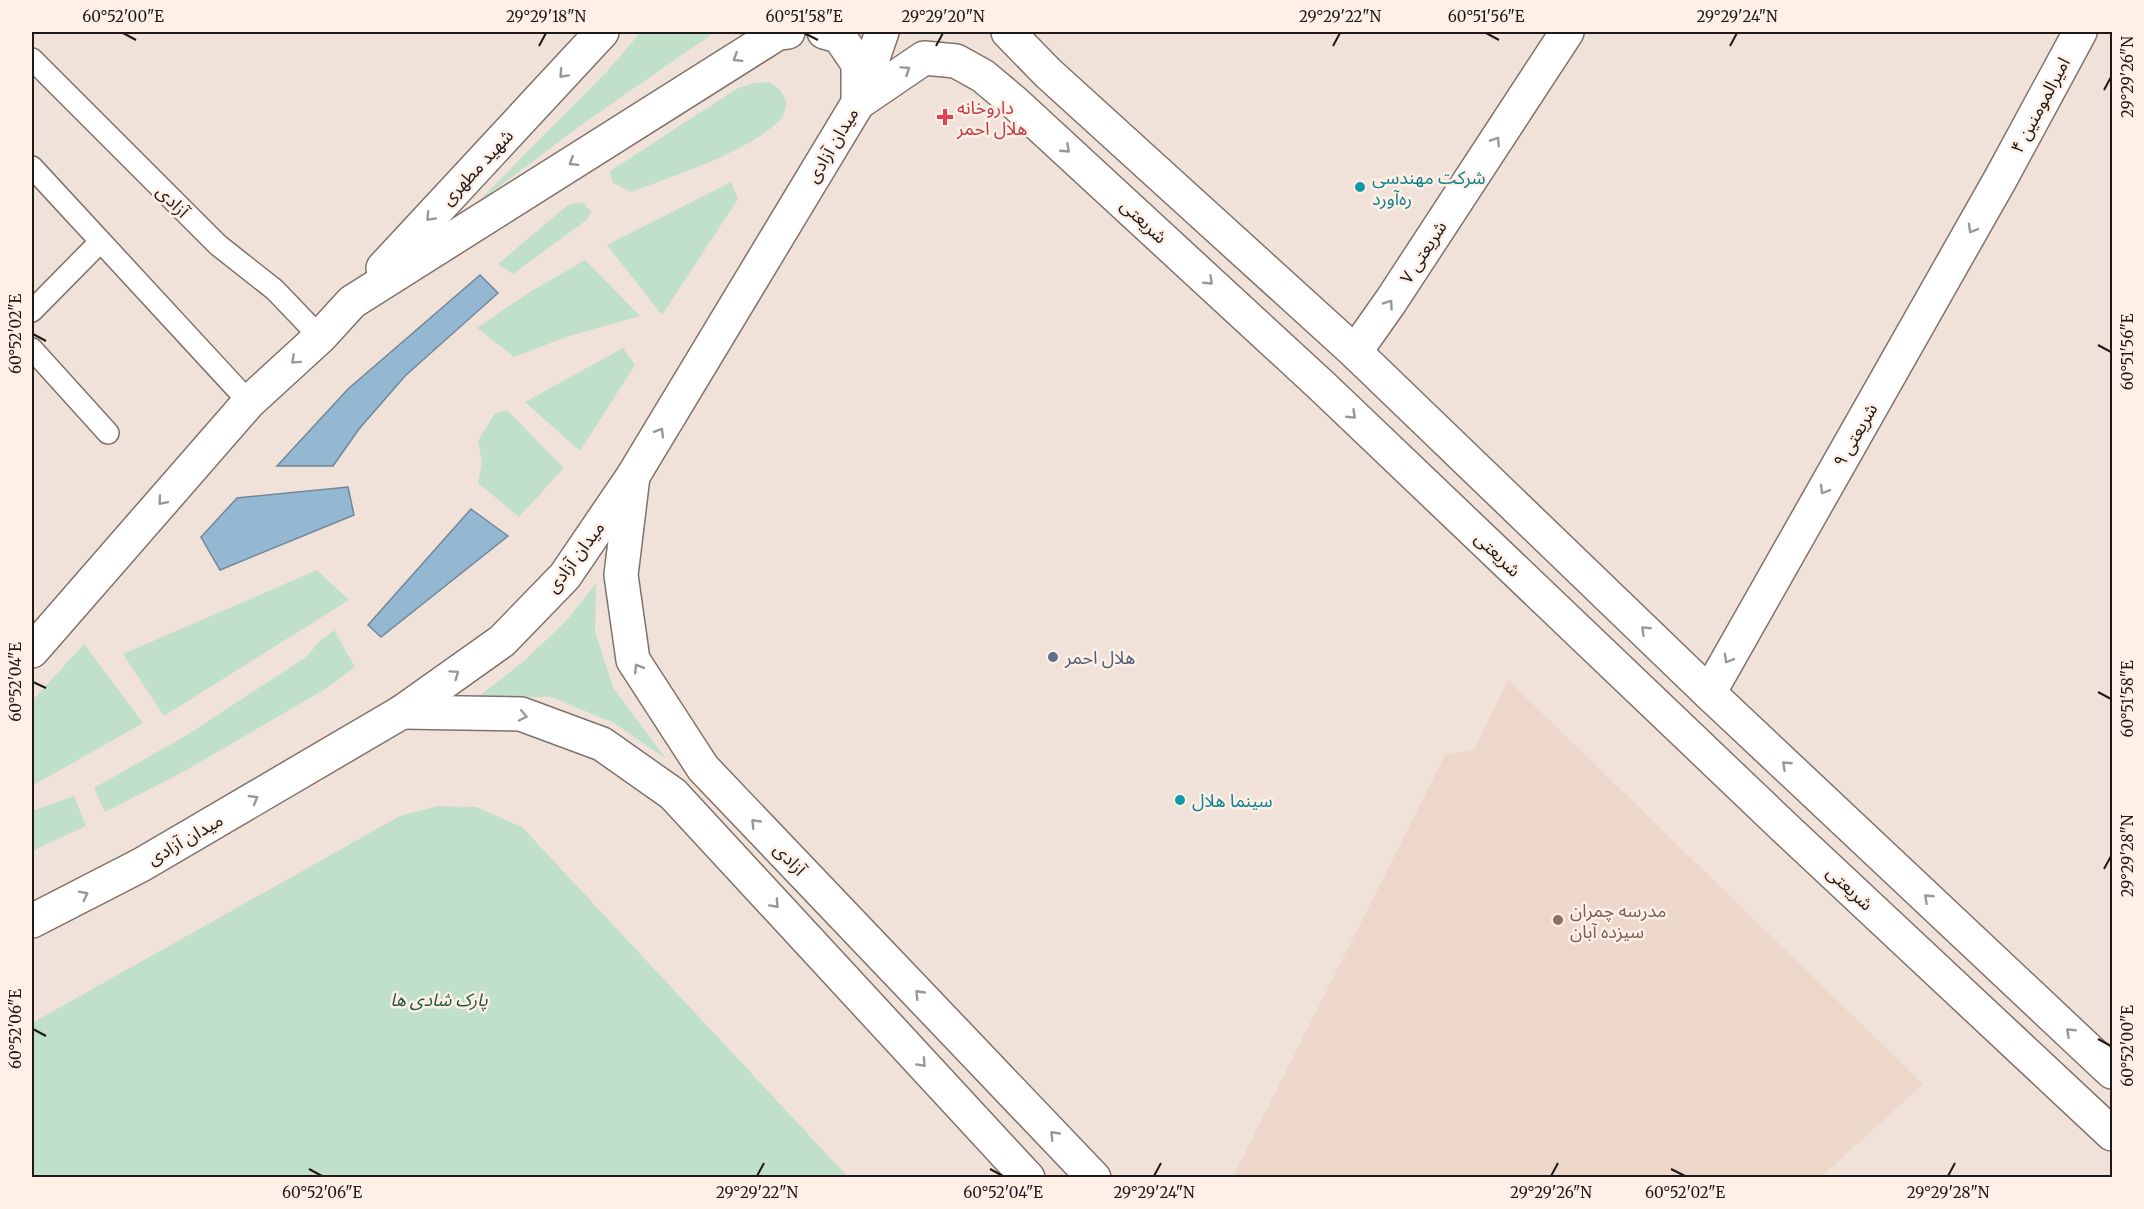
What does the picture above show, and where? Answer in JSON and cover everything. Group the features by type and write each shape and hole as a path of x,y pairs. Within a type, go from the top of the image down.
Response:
{"main road":[{"name":"شهید مطهری","path":"352,302 602,32"},
{"path":"32,651 249,402 320,337 352,302 778,33 788,32"},
{"name":"میدان آزادی","path":"32,921 141,866 402,712 502,641 565,576 633,476 858,103 858,64 839,36 824,32"},
{"path":"858,103 882,32"},
{"path":"1008,32 1047,73 1355,352 1709,693 2112,1072"},
{"name":"شریعتی ۷","path":"1323,387 1355,352 1391,301 1568,32"},
{"name":"امیرالمومنین ۴","path":"2001,178 2080,32"},
{"name":"شریعتی","path":"858,103 924,58 957,61 983,76 1323,387 1768,811 2112,1134"},
{"name":"شریعتی ۹","path":"1709,693 2001,178"},
{"name":"آزادی","path":"633,476 621,575 633,660 697,759 703,768 1094,1178"},
{"path":"402,712 521,714 602,744 673,794 1028,1178"}],"lane":[{"name":"آزادی","path":"32,59 218,245 275,290 320,337"},
{"path":"32,167 249,402"},
{"path":"32,310 100,242"},
{"path":"32,349 108,433"}],"shaded area":[{"name":"مدرسه چمران سیزده آبان","path":"1508,680 1923,1084 1821,1177 1233,1177 1445,755 1474,750"}],"green space":[{"path":"641,32 715,32 581,125 475,205 610,68"},
{"path":"769,82 780,90 787,103 781,118 766,132 710,162 631,192 613,183 610,171 738,88 754,83"},
{"path":"731,182 738,199 662,315 607,245"},
{"path":"583,202 591,212 588,219 513,274 498,264 568,205"},
{"path":"585,260 640,316 569,336 514,357 477,328 530,292"},
{"path":"623,348 635,365 580,451 525,402"},
{"path":"507,410 564,468 519,517 478,483 482,462 478,441 495,413"},
{"path":"317,570 349,600 164,716 123,654"},
{"path":"596,583 595,631 613,687 666,759 614,723 551,697 479,696 524,661 567,620"},
{"path":"334,630 355,667 327,688 183,772 105,812 94,788 187,735 306,657 321,640"},
{"path":"84,644 143,723 32,786 32,701"},
{"path":"74,796 86,826 32,851 32,811"},
{"name":"پارک شادی ها","path":"437,806 476,807 522,827 848,1177 32,1177 32,1023 400,816"}],"water":[{"path":"480,275 498,293 405,376 359,429 333,466 277,466 348,389"},
{"path":"348,487 354,515 220,570 201,537 237,498"},
{"path":"471,509 508,536 381,637 368,625"}],"place":[{"name":"داروخانه هلال احمر","path":"945,117"},
{"name":"شرکت مهندسی ره‌آورد","path":"1360,187"},
{"name":"هلال احمر","path":"1053,657"},
{"name":"سینما هلال","path":"1180,800"},
{"name":"مدرسه چمران سیزده آبان","path":"1558,920"}]}
